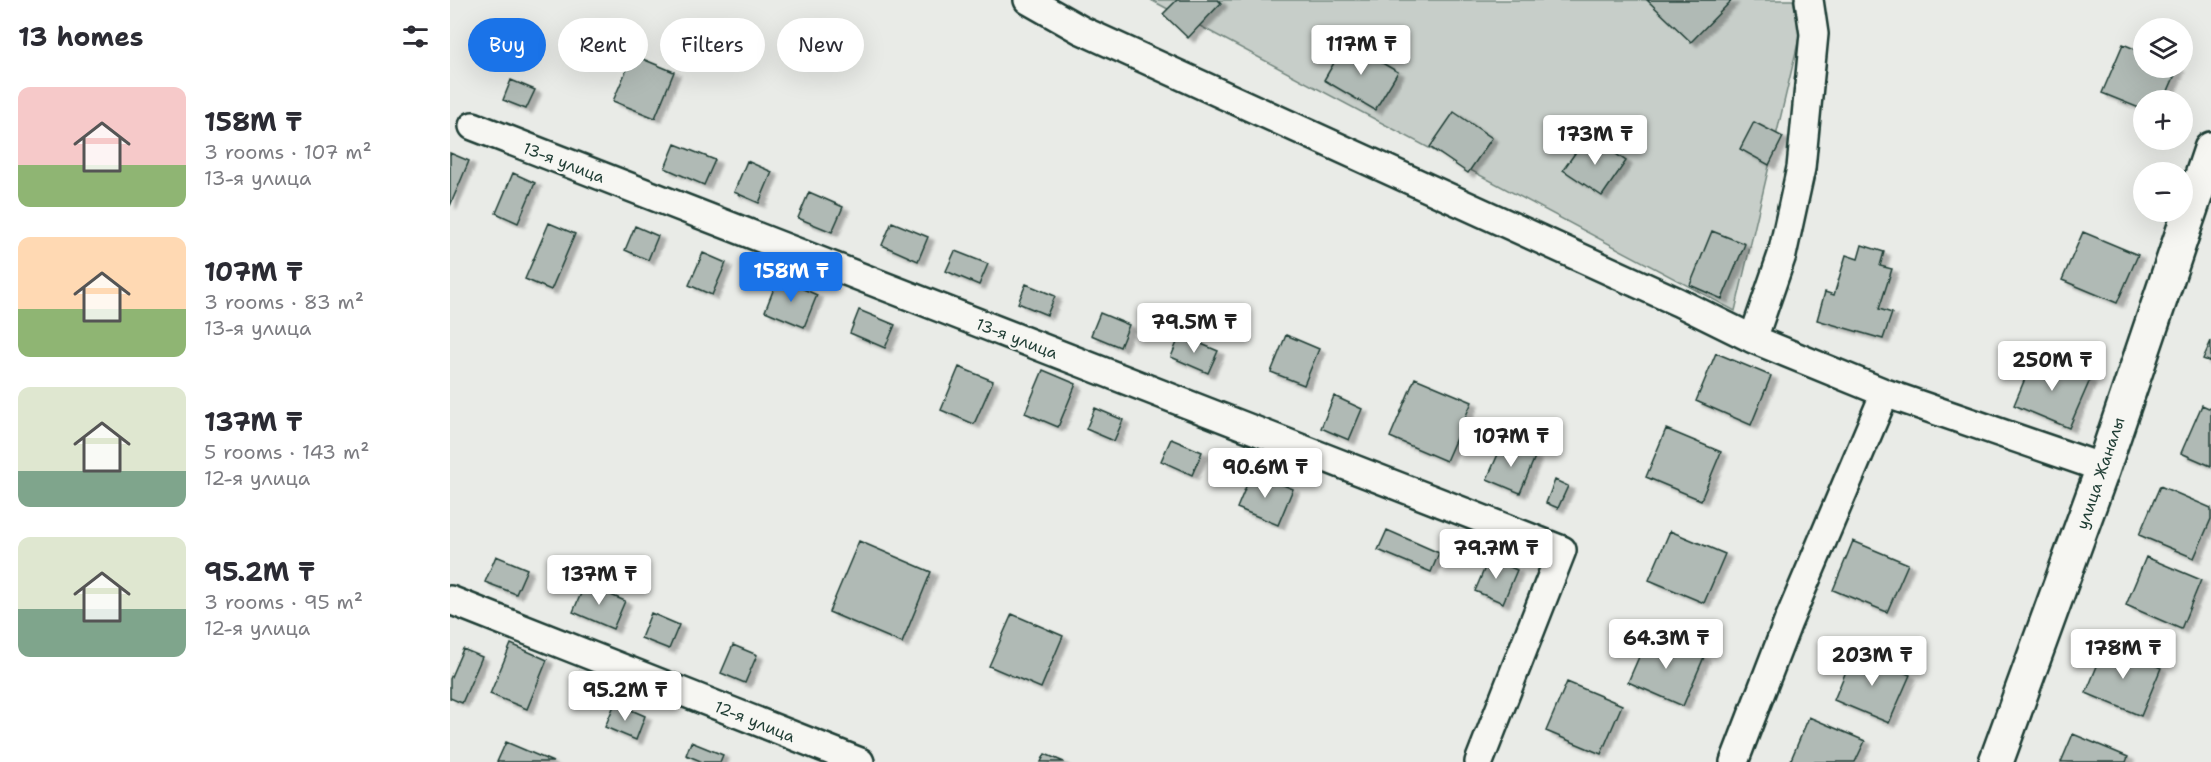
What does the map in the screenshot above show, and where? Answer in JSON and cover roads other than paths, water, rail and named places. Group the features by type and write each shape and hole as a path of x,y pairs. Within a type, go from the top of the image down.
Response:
{"street":[{"path":"1028,0 1081,30 1678,302 1754,339 1885,393 2103,468"},
{"path":"1754,339 1782,255 1801,168 1814,34 1809,0"},
{"name":"13-я улица","path":"473,126 1562,550 1479,762"},
{"name":"улица Жаналы","path":"1996,762 2103,468 2211,149"},
{"path":"1734,762 1788,622 1885,393"},
{"name":"12-я улица","path":"450,600 860,762"}]}
